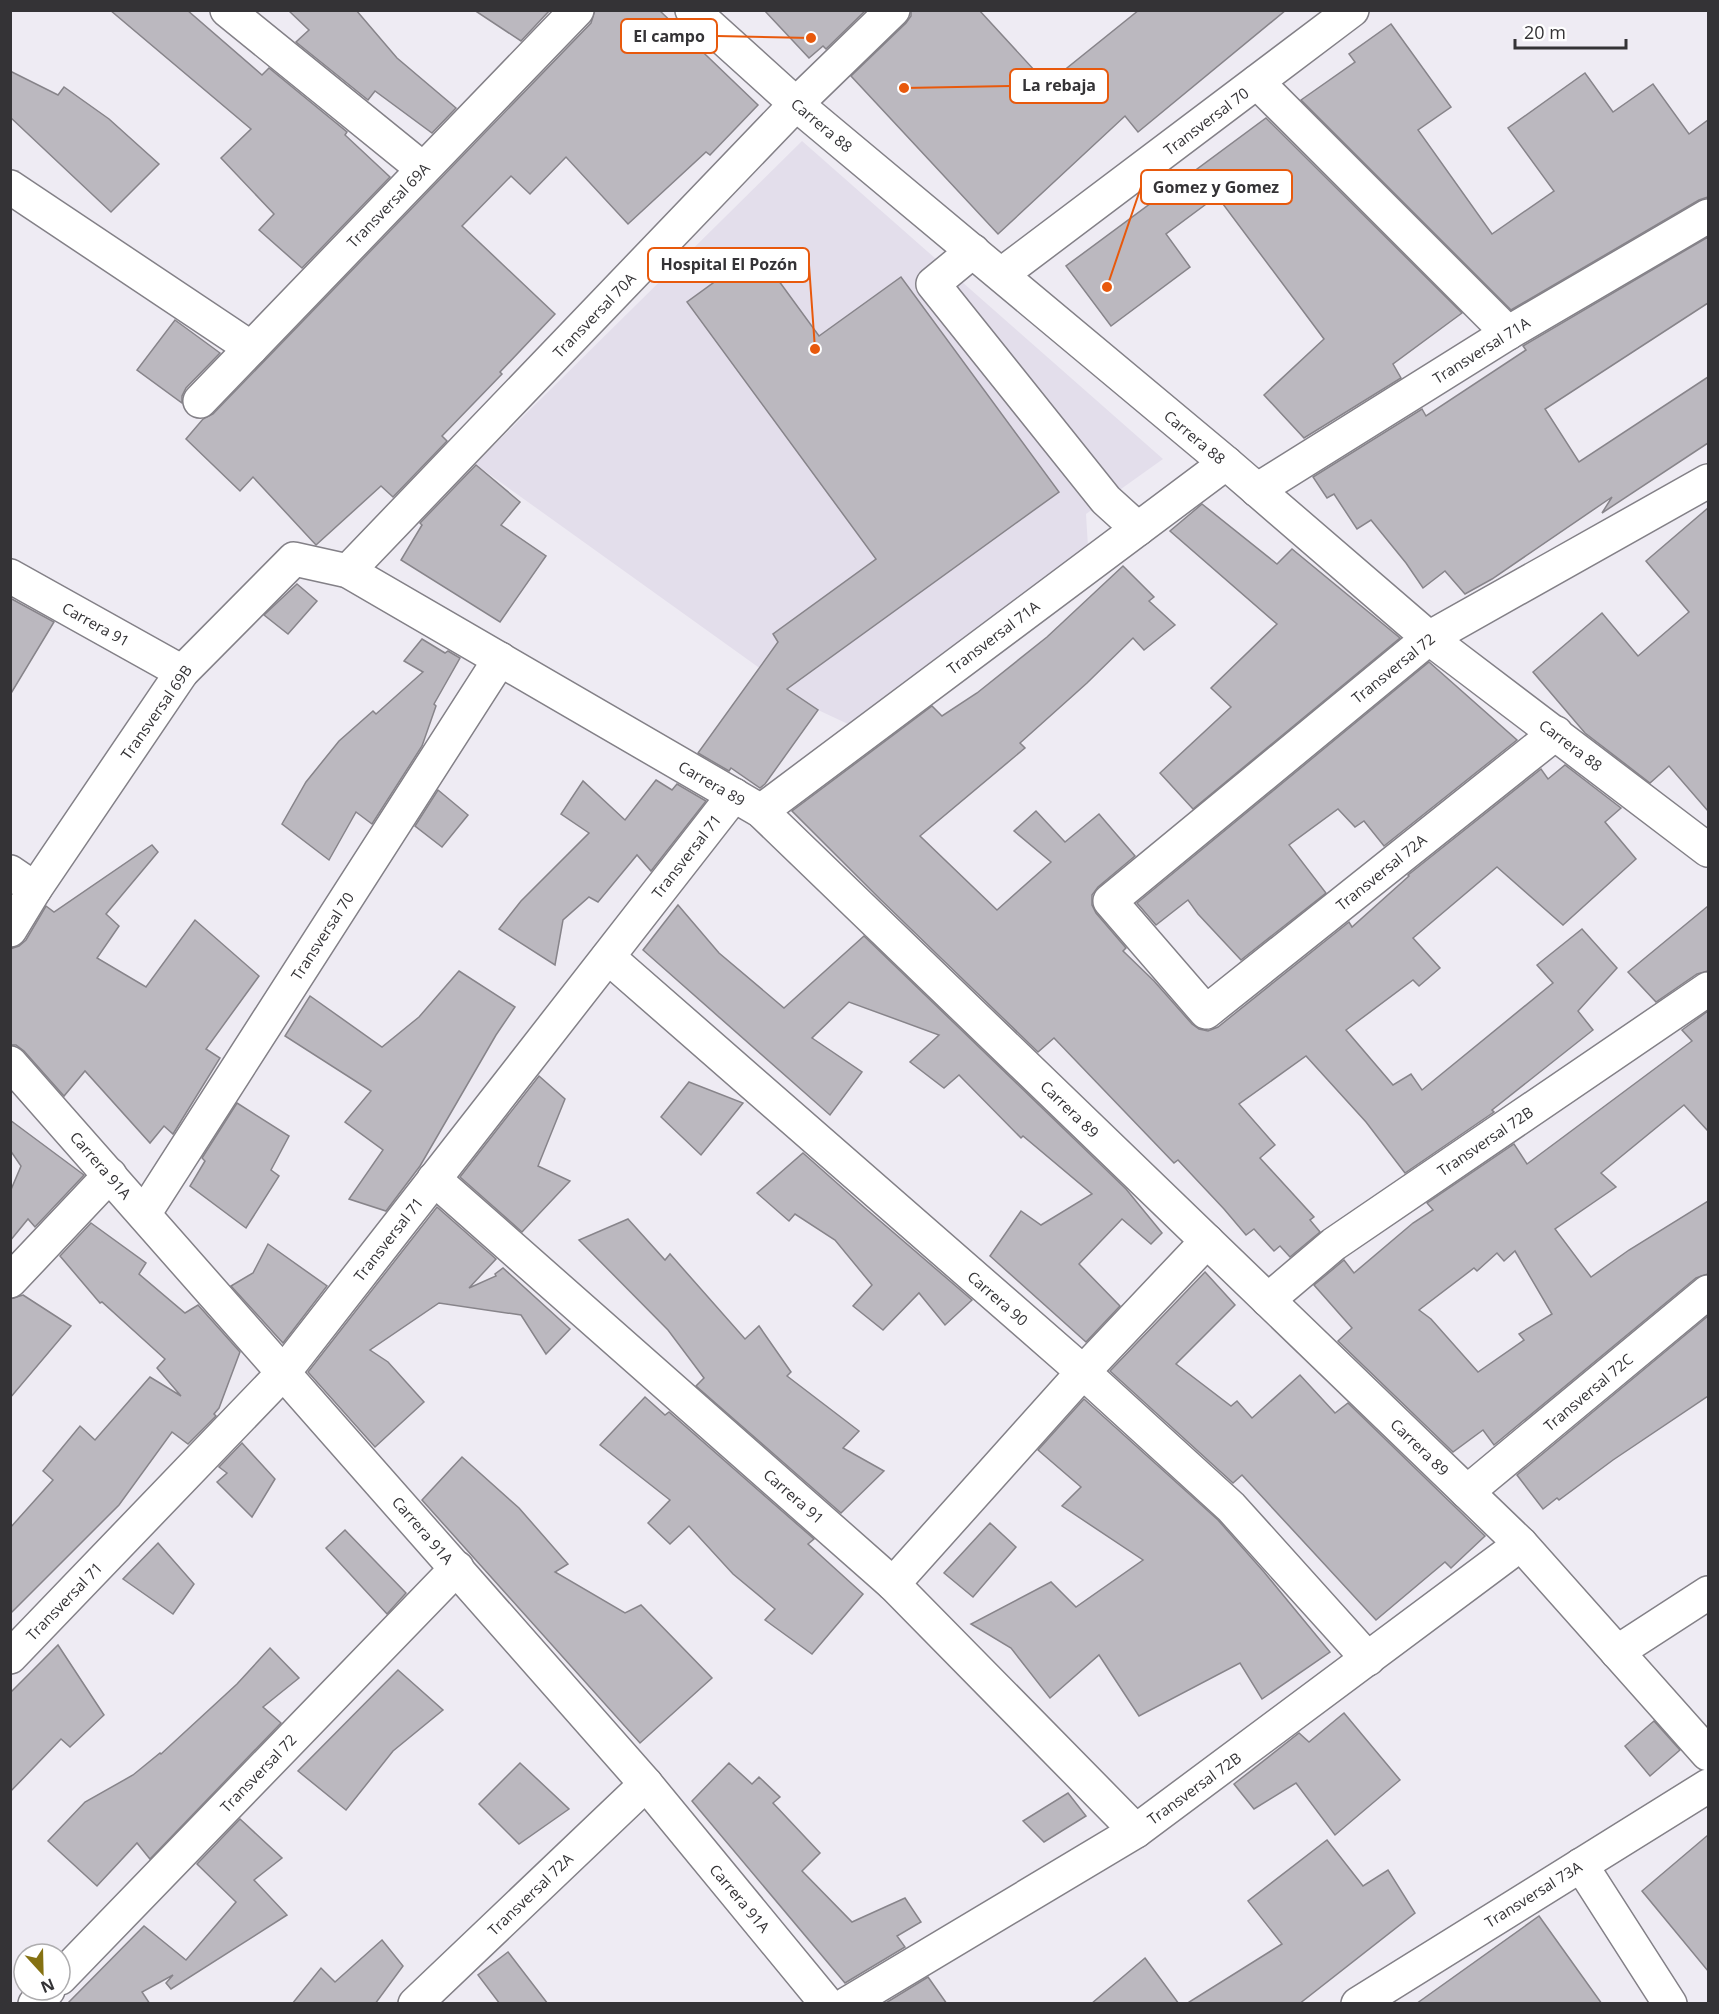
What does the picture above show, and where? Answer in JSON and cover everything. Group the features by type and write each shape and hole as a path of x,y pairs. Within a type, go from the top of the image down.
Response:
{"street":[{"path":"227,10 423,169"},
{"name":"Transversal 69A","path":"200,400 577,10"},
{"name":"Carrera 88","path":"693,10 796,104 1002,274 1429,638 1708,850"},
{"name":"Transversal 70A","path":"348,571 796,104 893,10"},
{"name":"Transversal 70","path":"1002,274 1352,10"},
{"path":"1257,82 1508,333"},
{"path":"10,187 251,348"},
{"name":"Transversal 71A","path":"1257,490 1508,333 1708,216"},
{"path":"973,250 933,284 1106,500 1138,529"},
{"name":"Transversal 71A","path":"747,803 1138,529 1226,463"},
{"name":"Transversal 72","path":"1206,1012 1110,902 1429,638 1708,481"},
{"name":"Transversal 69B","path":"10,930 23,881 182,672 294,559 348,571"},
{"name":"Carrera 89","path":"348,571 747,803 1521,1544 1708,1754"},
{"name":"Carrera 91","path":"10,576 182,672"},
{"name":"Transversal 70","path":"144,1214 500,659"},
{"name":"Transversal 72A","path":"1206,1012 1556,733"},
{"name":"Transversal 71","path":"10,1657 284,1372 608,957 747,803"},
{"name":"Carrera 90","path":"608,957 1083,1372 1231,1507 1368,1659"},
{"name":"Transversal 72B","path":"1268,1300 1334,1244 1708,989"},
{"name":"Carrera 91A","path":"10,1063 646,1784 827,2004"},
{"path":"10,1281 110,1175"},
{"name":"Carrera 91","path":"435,1179 893,1584 1136,1831"},
{"path":"893,1584 1083,1372 1207,1241"},
{"name":"Transversal 72C","path":"1467,1492 1708,1292"},
{"name":"Transversal 72B","path":"848,2004 1136,1831 1521,1544"},
{"name":"Transversal 72","path":"72,1965 457,1568"},
{"path":"1617,1652 1708,1593"},
{"name":"Transversal 72A","path":"415,2004 646,1784"},
{"name":"Transversal 73A","path":"1358,2004 1708,1786"},
{"path":"1581,1865 1670,2004"}],"shaded area":[{"path":"802,141 1163,459 1086,514 1088,547 848,724 818,710 475,464"}],"building":[{"path":"110,10 187,10 262,75 269,68 347,132 345,135 390,177 302,268 259,230 274,214 221,158 251,129"},
{"path":"288,10 356,10 397,58 456,108 432,133 375,91 368,100 296,42 309,30"},
{"path":"474,10 550,10 521,41"},
{"path":"595,10 659,10 758,105 710,155 706,152 628,224 566,157 530,194 511,176 462,226 555,314 500,372 502,374 442,436 447,441 393,497 381,486 316,545 253,477 240,491 186,439 203,419 213,414 591,23"},
{"path":"764,10 866,10 826,49 823,46 809,58"},
{"path":"911,10 979,10 1047,84 1139,10 1286,10 1138,132 1125,116 998,234 851,76 906,23 911,16"},
{"path":"1391,24 1451,107 1418,130 1492,234 1554,191 1508,128 1585,73 1613,112 1653,84 1689,134 1708,120 1708,197 1699,200 1511,310 1301,100 1355,62 1349,54"},
{"path":"10,71 58,95 64,87 109,119 159,164 111,212 10,117"},
{"path":"1266,118 1462,313 1393,364 1401,378 1304,438 1264,395 1324,339 1217,196 1166,234 1190,267 1111,326 1066,266"},
{"path":"1708,237 1708,303 1545,409 1579,462 1708,377 1708,443 1602,513 1612,497 1492,579 1465,594 1445,571 1423,588 1371,520 1357,529 1334,494 1327,498 1313,477 1422,409 1426,416 1526,350 1523,346"},
{"path":"757,251 819,336 901,277 1059,492 787,689 818,710 760,788 731,768 729,771 698,753 778,642 773,634 876,559 687,302"},
{"path":"175,320 220,353 186,388 182,396 182,403 137,370"},
{"path":"476,465 520,502 501,525 546,556 500,622 401,560 422,525 420,523"},
{"path":"1202,504 1277,564 1292,549 1400,638 1193,809 1160,773 1231,707 1211,688 1277,624 1170,531"},
{"path":"1708,508 1708,811 1669,766 1650,783 1585,733 1533,672 1602,613 1638,656 1689,612 1646,561"},
{"path":"1123,566 1154,597 1149,601 1175,625 1144,650 1133,638 1020,743 1025,748 920,836 997,910 1051,862 1014,831 1036,811 1065,842 1099,814 1135,856 1098,887 1092,895 1092,905 1096,913 1126,948 1123,951 1199,1029 1208,1031 1218,1027 1349,922 1352,927 1408,875 1541,769 1548,779 1565,765 1621,808 1605,822 1636,859 1563,925 1497,867 1413,938 1440,968 1419,986 1413,980 1346,1030 1393,1085 1411,1074 1422,1090 1553,983 1537,965 1582,929 1617,968 1578,1011 1593,1030 1492,1110 1494,1112 1405,1173 1366,1122 1306,1056 1239,1104 1275,1145 1260,1158 1314,1217 1310,1220 1320,1232 1290,1257 1280,1246 1274,1251 1254,1229 1246,1235 1178,1160 1174,1163 1054,1038 1038,1052 792,811 932,706 942,716 977,693 1047,637"},
{"path":"297,584 317,601 288,634 264,615"},
{"path":"10,598 54,622 10,695"},
{"path":"422,639 445,653 448,651 460,658 434,704 436,706 422,746 372,824 356,812 329,860 282,824 306,782 339,741 373,711 376,714 423,672 404,661"},
{"path":"1429,662 1517,740 1384,846 1364,821 1355,827 1338,809 1289,845 1326,893 1241,960 1188,900 1156,925 1137,903"},
{"path":"656,780 672,790 677,784 706,801 651,871 637,855 598,902 589,897 563,920 555,965 499,929 521,901 589,833 561,814 583,781 625,820"},
{"path":"438,790 468,815 442,847 415,826"},
{"path":"152,845 158,852 106,914 119,926 97,958 146,987 195,920 259,976 206,1049 220,1058 173,1134 164,1126 150,1143 85,1071 64,1096 24,1051 16,1045 10,1045 10,949 26,940 46,906 54,912"},
{"path":"678,905 719,953 784,1008 864,936 1126,1189 1162,1233 1151,1244 1122,1219 1079,1264 1120,1306 1086,1342 990,1256 1021,1211 1041,1225 1092,1194 1023,1136 1021,1138 959,1075 944,1088 910,1062 939,1035 849,1002 812,1038 862,1072 830,1115 643,950"},
{"path":"1708,906 1708,971 1697,974 1656,1002 1628,972"},
{"path":"459,971 515,1007 496,1035 420,1166 386,1211 349,1199 383,1150 345,1122 371,1091 285,1036 310,996 382,1047 419,1017"},
{"path":"1708,1011 1708,1131 1684,1105 1601,1173 1616,1187 1555,1229 1591,1277 1629,1250 1708,1201 1708,1274 1696,1278 1494,1445 1483,1430 1453,1452 1338,1341 1352,1328 1314,1285 1344,1260 1354,1273 1413,1223 1433,1210 1427,1203 1514,1144 1527,1164 1692,1041 1682,1030","holes":["1515,1251 1552,1314 1519,1334 1524,1340 1478,1372 1431,1319 1419,1310 1474,1268 1477,1271 1497,1253 1504,1261"]},
{"path":"539,1076 565,1099 538,1166 570,1181 522,1232 460,1177"},
{"path":"689,1082 743,1103 701,1155 661,1117"},
{"path":"237,1103 289,1136 271,1170 279,1176 246,1228 190,1186 205,1161 202,1158"},
{"path":"10,1120 84,1175 35,1227 28,1219 10,1241 10,1192 21,1166 10,1150"},
{"path":"803,1153 972,1300 945,1325 919,1293 883,1330 853,1306 872,1285 835,1240 795,1214 789,1221 757,1193"},
{"path":"437,1207 496,1259 469,1288 496,1276 495,1274 503,1268 570,1329 546,1354 521,1315 439,1303 370,1350 388,1362 424,1402 375,1447 308,1372"},
{"path":"628,1219 665,1260 670,1254 745,1339 759,1326 791,1372 787,1376 859,1431 843,1448 884,1471 841,1513 696,1386 704,1378 668,1330 579,1240"},
{"path":"91,1223 146,1263 139,1274 185,1313 198,1305 240,1352 219,1408 214,1414 216,1416 188,1444 172,1432 119,1505 10,1614 10,1528 53,1480 43,1471 80,1426 95,1440 150,1377 181,1396 157,1368 165,1359 102,1302 100,1303 60,1256"},
{"path":"268,1244 327,1286 283,1343 231,1286 253,1273"},
{"path":"1205,1272 1235,1305 1176,1364 1231,1406 1237,1401 1252,1418 1300,1375 1335,1413 1348,1403 1485,1536 1451,1568 1445,1562 1376,1620 1242,1475 1233,1483 1110,1371"},
{"path":"23,1295 71,1326 10,1398 10,1299"},
{"path":"1708,1316 1708,1396 1543,1509 1517,1475"},
{"path":"645,1397 665,1415 669,1412 814,1539 808,1544 863,1594 812,1654 765,1620 775,1609 733,1574 689,1526 670,1544 648,1523 670,1500 600,1445"},
{"path":"1084,1399 1218,1520 1330,1652 1262,1699 1240,1663 1139,1716 1099,1655 1050,1698 1011,1648 971,1624 1051,1582 1076,1607 1143,1560 1062,1506 1081,1487 1038,1450"},
{"path":"242,1443 275,1479 252,1517 217,1482 227,1473 219,1467"},
{"path":"462,1457 519,1508 568,1564 555,1572 625,1613 641,1605 712,1678 640,1743 422,1500"},
{"path":"990,1523 1016,1547 973,1597 944,1573"},
{"path":"345,1530 406,1593 387,1614 326,1548"},
{"path":"158,1543 194,1584 173,1614 123,1579"},
{"path":"58,1645 104,1715 70,1747 61,1739 10,1792 10,1693"},
{"path":"270,1648 299,1678 263,1707 281,1723 150,1859 137,1843 97,1886 48,1841 85,1802 133,1775 161,1754 237,1684"},
{"path":"398,1670 443,1710 393,1751 346,1810 298,1771"},
{"path":"1344,1713 1400,1780 1335,1835 1296,1783 1254,1809 1234,1784 1299,1733 1309,1742"},
{"path":"1654,1721 1680,1750 1650,1776 1625,1746"},
{"path":"520,1763 569,1809 519,1844 479,1804"},
{"path":"729,1763 752,1784 759,1777 780,1797 773,1803 820,1853 802,1871 852,1922 905,1898 921,1922 897,1936 905,1947 845,1983 692,1801"},
{"path":"1068,1793 1086,1816 1044,1842 1023,1821"},
{"path":"240,1819 282,1858 254,1880 287,1915 171,1989 166,1983 173,1975 142,1992 150,2004 67,2004 72,2002 72,1999 144,1926 186,1960 236,1902 197,1864"},
{"path":"1708,1835 1708,1971 1642,1891"},
{"path":"1327,1840 1363,1886 1388,1870 1415,1913 1299,2004 1186,2004 1282,1944 1248,1901"},
{"path":"1539,1916 1602,2004 1416,2004"},
{"path":"382,1940 403,1966 375,2004 292,2004 321,1968 335,1982"},
{"path":"508,1952 548,2004 500,2004 478,1975"},
{"path":"1145,1958 1179,2004 1091,2004"},
{"path":"928,1977 947,2004 884,2004"}],"place":[{"name":"El campo","path":"811,38"},
{"name":"La rebaja","path":"904,88"},
{"name":"Gomez y Gomez","path":"1107,287"},
{"name":"Hospital El Pozón","path":"815,349"}]}
